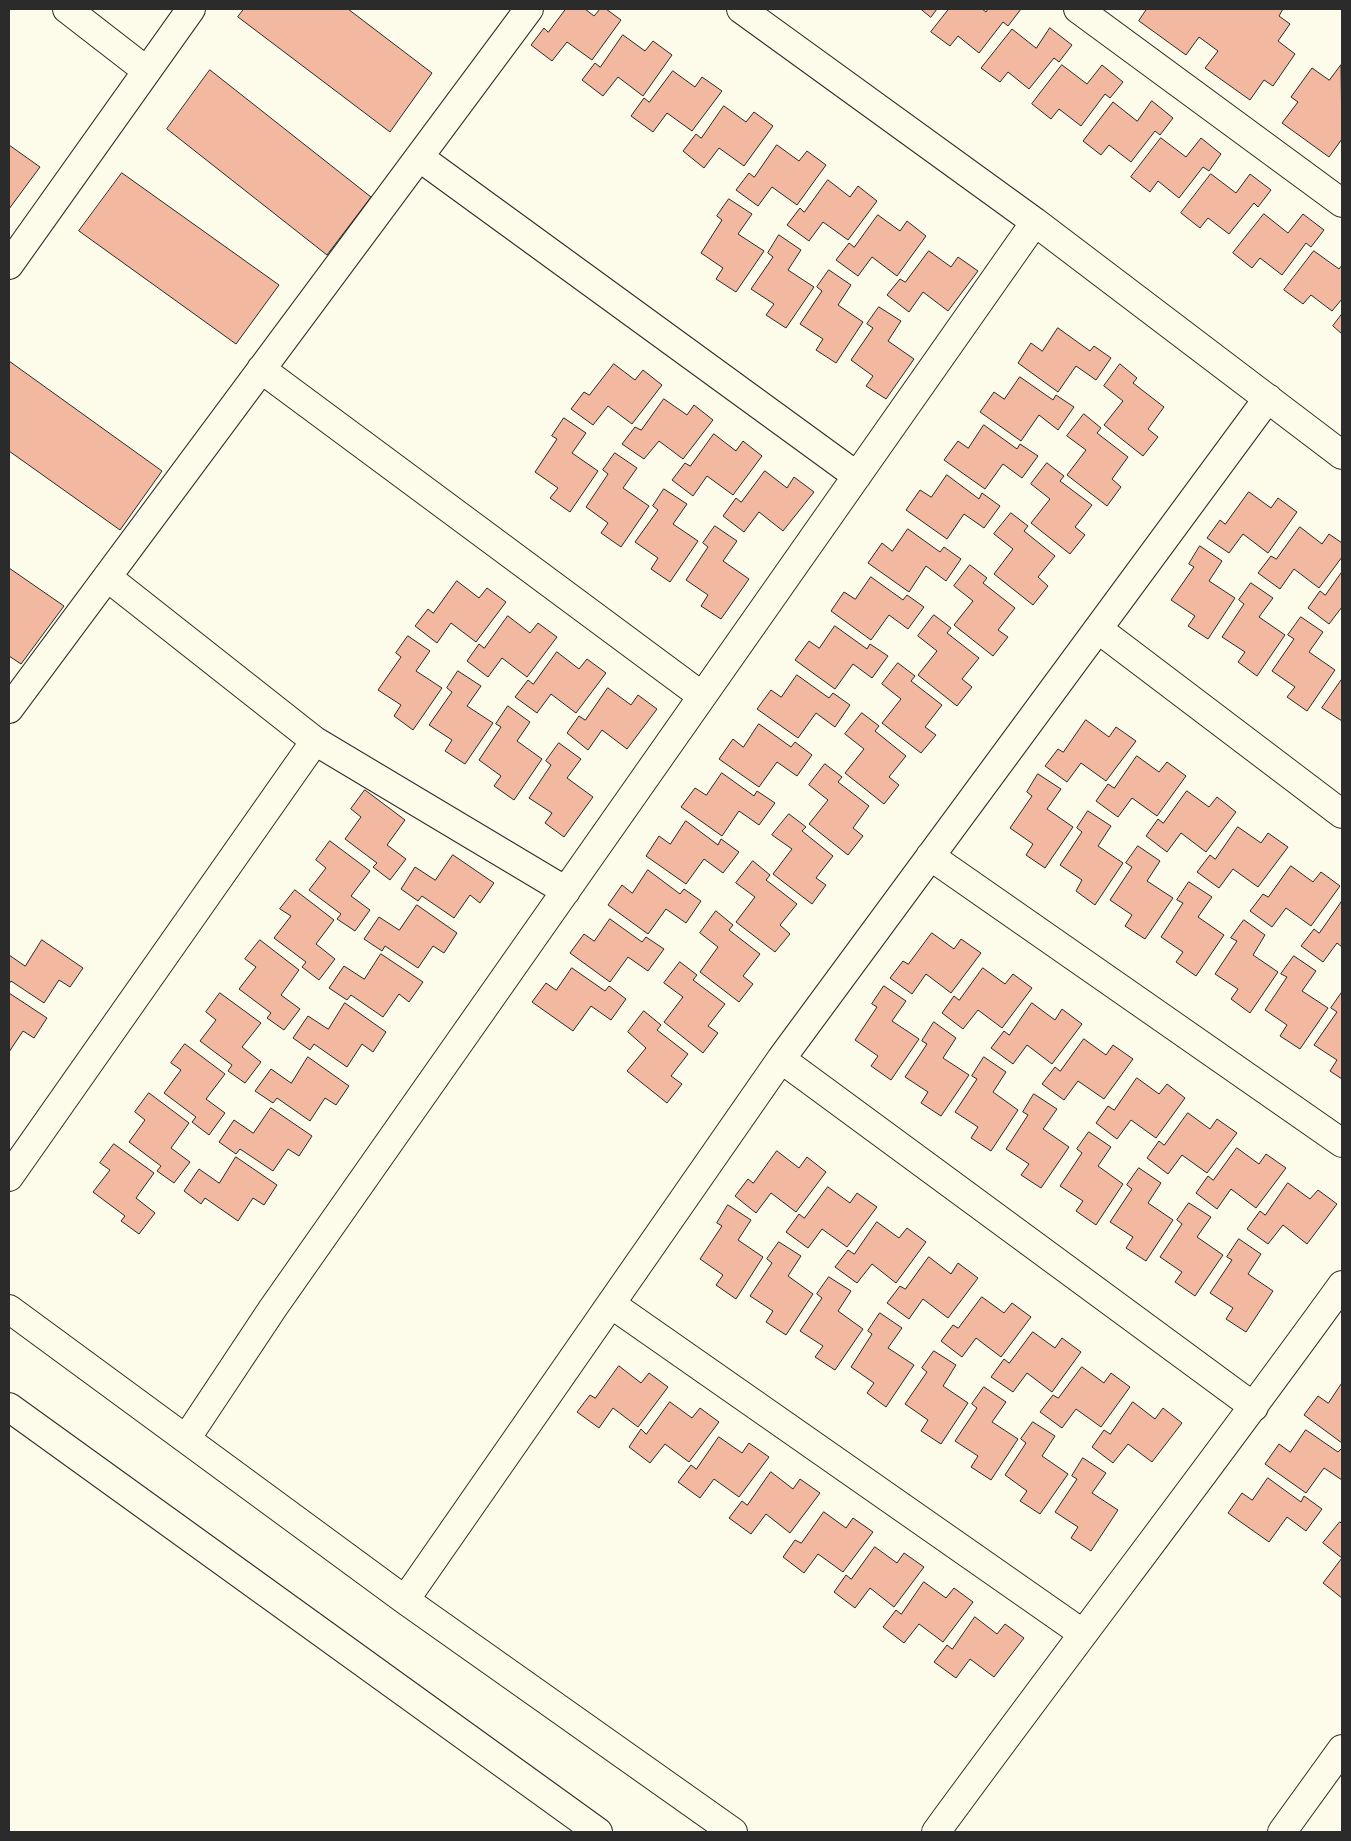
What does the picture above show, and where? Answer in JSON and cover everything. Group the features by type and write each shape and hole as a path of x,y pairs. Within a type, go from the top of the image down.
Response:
{"street":[{"path":"67,9 147,71"},
{"path":"9,264 192,9"},
{"path":"9,709 529,9"},
{"path":"741,9 1034,222 1342,455"},
{"path":"1078,9 1342,203"},
{"path":"420,157 857,476"},
{"path":"186,1439 273,1308 1034,222"},
{"path":"261,369 702,696"},
{"path":"405,1600 782,1059 1268,398"},
{"path":"107,577 315,741 566,891"},
{"path":"1098,629 1342,814"},
{"path":"9,1177 315,741"},
{"path":"930,856 1342,1143"},
{"path":"782,1059 1254,1407"},
{"path":"936,1832 1082,1633 1254,1407 1342,1284"},
{"path":"611,1304 1082,1633"},
{"path":"9,1309 405,1600 733,1832"},
{"path":"9,1407 598,1832"},
{"path":"1282,1832 1342,1749"}],"building":[{"path":"244,9 348,9 432,73 390,132 238,17"},
{"path":"566,9 585,9 594,16 600,9 606,9 621,20 592,60 567,42 552,61 531,45 544,28 548,32"},
{"path":"921,9 937,9 931,17"},
{"path":"949,9 982,9 986,12 988,9 1021,9 1008,26 1003,22 979,53 958,36 950,46 931,32"},
{"path":"1147,9 1283,9 1279,16 1290,24 1278,41 1295,54 1273,86 1264,80 1250,100 1205,68 1218,51 1199,37 1186,55 1139,21"},
{"path":"1050,28 1072,45 1059,62 1054,58 1029,89 1008,72 1000,82 981,68 1012,29 1036,48"},
{"path":"623,35 645,51 653,41 672,55 643,96 618,77 603,96 582,80 595,63 600,67"},
{"path":"1062,65 1087,84 1102,65 1123,82 1110,98 1105,94 1081,126 1059,109 1051,119 1032,104"},
{"path":"1341,65 1342,139 1329,157 1282,123 1298,102 1291,97 1312,68 1329,80"},
{"path":"210,70 371,197 327,255 167,129"},
{"path":"673,71 695,87 702,77 722,91 692,131 667,113 653,132 631,116 644,98 649,102"},
{"path":"1152,101 1173,118 1160,135 1155,131 1131,162 1109,145 1101,155 1083,141 1113,102 1137,121"},
{"path":"724,106 746,122 754,112 773,126 744,166 719,148 704,168 683,151 696,134 701,138"},
{"path":"1161,138 1186,157 1201,138 1221,154 1209,171 1203,167 1179,198 1158,181 1150,192 1131,177"},
{"path":"9,145 40,167 9,209"},
{"path":"777,145 799,161 807,151 826,165 797,205 772,187 758,206 736,190 749,173 754,177"},
{"path":"122,173 279,285 236,344 79,231"},
{"path":"1211,174 1236,193 1250,174 1271,190 1258,207 1254,203 1229,234 1208,218 1200,228 1181,213"},
{"path":"828,180 850,197 858,186 877,201 848,240 823,222 809,241 787,225 800,208 804,212"},
{"path":"729,199 752,214 738,234 764,251 736,292 716,279 723,268 701,253 722,220 717,216"},
{"path":"1264,214 1288,233 1303,214 1324,230 1311,247 1306,243 1282,275 1260,258 1252,268 1233,253"},
{"path":"878,215 900,231 907,221 926,236 897,276 872,257 858,276 836,260 849,243 854,247"},
{"path":"779,235 801,250 788,270 814,287 786,328 766,315 774,304 751,289 773,257 768,253"},
{"path":"929,251 951,267 958,257 978,271 948,311 923,292 909,312 887,295 900,279 905,282"},
{"path":"1314,251 1339,269 1342,265 1342,299 1332,311 1311,295 1303,304 1284,290"},
{"path":"829,270 851,285 838,305 863,322 836,363 816,350 823,339 800,324 822,291 817,287"},
{"path":"879,307 901,321 888,341 914,359 886,399 866,386 873,376 851,360 873,328 867,324"},
{"path":"1342,314 1342,334 1333,326"},
{"path":"1058,328 1090,351 1094,346 1111,358 1096,380 1076,366 1058,392 1018,363 1031,343 1042,351"},
{"path":"9,361 162,471 120,530 9,451"},
{"path":"614,364 635,380 643,370 662,385 632,424 608,406 593,425 571,409 584,392 589,395"},
{"path":"1120,364 1137,378 1133,383 1164,407 1148,429 1158,437 1143,456 1104,425 1123,401 1104,386"},
{"path":"1020,377 1053,400 1056,395 1074,407 1058,430 1039,415 1021,441 980,412 994,392 1004,399"},
{"path":"664,399 687,415 694,405 713,420 683,459 659,441 644,459 622,444 635,427 641,430"},
{"path":"1084,414 1101,428 1097,433 1128,457 1112,479 1121,487 1107,506 1067,475 1086,450 1067,436"},
{"path":"564,418 586,433 572,453 598,471 570,512 550,498 558,488 535,472 557,439 552,436"},
{"path":"984,425 1017,449 1020,444 1038,456 1022,478 1003,464 985,489 944,460 958,441 968,448"},
{"path":"714,434 736,451 743,441 762,456 733,495 707,476 693,496 672,480 685,463 690,466"},
{"path":"615,453 637,468 623,488 649,506 621,547 601,533 608,523 586,507 608,474 603,470"},
{"path":"1047,463 1064,476 1060,481 1092,505 1075,527 1085,535 1070,554 1031,523 1050,499 1031,484"},
{"path":"765,471 787,488 794,477 814,492 783,531 759,512 744,532 723,516 736,498 741,502"},
{"path":"947,475 979,499 982,493 1000,506 984,528 964,514 947,539 906,510 920,490 931,497"},
{"path":"664,489 687,504 673,524 698,541 670,582 651,569 658,558 635,542 658,510 653,506"},
{"path":"1249,492 1271,508 1278,498 1297,512 1268,553 1243,534 1229,553 1207,538 1220,520 1225,524"},
{"path":"1011,513 1028,526 1024,531 1055,556 1038,577 1048,586 1033,605 994,574 1013,549 994,534"},
{"path":"715,526 737,541 723,561 749,579 721,619 701,606 708,595 686,580 708,547 703,543"},
{"path":"1300,527 1322,544 1329,534 1342,543 1342,557 1319,588 1294,569 1280,589 1258,573 1271,556 1276,559"},
{"path":"908,529 940,552 944,547 961,559 946,581 926,566 909,592 868,563 882,543 892,551"},
{"path":"1200,546 1222,561 1209,581 1235,598 1208,639 1188,626 1195,616 1171,600 1194,567 1189,564"},
{"path":"970,565 987,578 983,583 1015,608 998,630 1008,637 993,656 954,625 973,601 954,586"},
{"path":"9,568 64,606 21,664 9,656"},
{"path":"1342,572 1342,607 1329,624 1308,608 1320,591 1325,595"},
{"path":"871,577 903,600 907,595 924,607 908,629 889,615 871,640 831,611 844,592 855,599"},
{"path":"457,581 479,598 487,588 506,602 476,642 451,623 437,643 415,626 428,609 433,613"},
{"path":"1251,583 1273,598 1259,617 1285,635 1257,676 1238,662 1245,652 1222,637 1244,604 1239,600"},
{"path":"934,615 951,628 947,633 979,658 962,679 972,687 957,706 918,675 937,651 918,636"},
{"path":"508,616 530,633 538,623 557,637 527,677 502,658 488,677 467,661 479,644 484,648"},
{"path":"1301,617 1323,632 1309,652 1335,670 1307,711 1287,697 1295,687 1272,671 1294,639 1288,635"},
{"path":"835,626 867,649 870,644 888,656 872,678 853,664 835,689 795,660 809,641 819,648"},
{"path":"408,636 430,651 416,671 442,688 413,730 394,716 401,705 378,690 401,657 396,653"},
{"path":"557,652 579,669 587,659 606,673 576,713 551,694 537,713 515,697 528,680 533,684"},
{"path":"898,663 915,676 911,681 942,705 925,727 936,735 921,753 882,723 901,699 882,684"},
{"path":"458,671 481,686 467,706 493,723 465,764 445,751 452,740 429,725 452,692 447,688"},
{"path":"797,675 829,698 833,693 850,705 835,727 816,713 798,738 757,709 771,690 781,697"},
{"path":"1342,679 1342,721 1322,708"},
{"path":"608,688 631,705 638,695 657,709 627,749 602,730 588,750 567,733 579,716 585,720"},
{"path":"508,706 530,722 517,741 542,759 514,800 494,786 501,776 479,760 501,727 496,724"},
{"path":"862,713 879,726 875,731 906,756 889,777 899,785 884,804 845,773 864,749 845,734"},
{"path":"1086,720 1109,737 1116,727 1136,741 1106,781 1081,763 1067,782 1045,766 1058,749 1063,752"},
{"path":"759,724 791,747 795,742 812,755 797,776 777,762 759,787 719,759 733,739 743,747"},
{"path":"559,743 581,759 567,778 593,797 564,837 545,823 552,813 529,798 551,765 546,761"},
{"path":"1137,756 1159,772 1167,762 1186,776 1157,816 1132,798 1118,817 1096,801 1108,784 1114,788"},
{"path":"825,764 842,777 838,782 869,806 853,828 863,836 848,855 809,824 828,800 809,785"},
{"path":"722,773 754,796 757,791 775,803 759,825 739,811 722,836 681,807 695,788 706,795"},
{"path":"1038,774 1061,789 1047,809 1073,827 1045,868 1026,855 1033,844 1010,828 1032,796 1027,792"},
{"path":"365,790 405,820 387,845 406,859 390,880 373,867 377,863 345,839 361,817 351,809"},
{"path":"1187,791 1209,807 1217,797 1236,812 1206,852 1181,833 1167,852 1146,836 1158,819 1163,823"},
{"path":"1088,811 1111,826 1098,846 1123,863 1095,905 1076,891 1082,880 1060,865 1082,832 1077,828"},
{"path":"789,814 806,827 802,831 833,856 816,878 826,885 812,904 773,874 792,849 772,835"},
{"path":"686,821 718,845 721,839 739,852 723,873 704,859 686,884 646,856 659,836 670,844"},
{"path":"1238,827 1261,843 1268,833 1288,847 1258,887 1233,869 1219,888 1197,872 1210,855 1215,859"},
{"path":"330,841 370,871 351,896 370,910 355,931 337,919 341,914 309,890 326,868 316,860"},
{"path":"1138,846 1160,861 1147,881 1173,898 1145,939 1125,926 1132,915 1110,900 1132,867 1126,863"},
{"path":"453,855 494,883 480,903 470,895 454,918 422,896 418,901 401,889 415,867 435,880"},
{"path":"753,861 770,875 766,880 797,904 780,925 790,934 775,952 736,922 755,897 736,883"},
{"path":"1291,866 1313,882 1321,872 1340,886 1311,926 1286,908 1272,927 1250,911 1263,894 1268,897"},
{"path":"648,870 680,894 684,889 701,901 686,923 666,909 648,934 608,905 622,885 632,893"},
{"path":"1189,882 1212,897 1198,917 1224,935 1196,976 1176,962 1183,952 1161,937 1183,903 1177,900"},
{"path":"295,890 334,920 316,944 335,959 319,980 302,967 306,962 274,938 291,916 280,909"},
{"path":"1342,901 1342,947 1337,943 1323,962 1301,946 1314,929 1319,933"},
{"path":"417,905 457,933 444,953 433,946 418,968 385,946 382,951 364,939 379,917 399,930"},
{"path":"716,911 733,925 729,930 760,954 743,976 753,984 739,1002 700,972 718,947 700,933"},
{"path":"610,919 642,942 646,937 664,949 648,971 628,957 610,982 570,953 584,934 594,941"},
{"path":"1244,920 1265,935 1253,955 1278,972 1250,1013 1231,999 1238,989 1215,974 1237,941 1231,938"},
{"path":"932,933 954,949 961,939 981,953 951,993 926,974 912,994 890,978 903,961 908,964"},
{"path":"42,940 83,968 70,987 59,980 44,1003 11,981 9,984 9,955 25,966"},
{"path":"260,940 299,970 281,995 300,1009 284,1030 267,1018 271,1013 239,989 256,967 245,959"},
{"path":"381,954 423,982 409,1002 399,994 383,1017 351,995 347,1000 329,988 344,966 364,979"},
{"path":"1294,956 1316,971 1302,991 1328,1008 1300,1049 1280,1036 1287,1025 1265,1010 1287,977 1281,974"},
{"path":"680,962 697,975 693,980 725,1004 708,1026 718,1033 703,1053 664,1022 683,997 664,983"},
{"path":"572,968 605,991 609,986 626,999 611,1020 591,1006 573,1031 532,1002 546,983 556,990"},
{"path":"983,968 1005,984 1013,974 1032,988 1002,1028 978,1010 963,1029 942,1013 954,996 959,1000"},
{"path":"884,986 906,1001 892,1021 919,1039 891,1080 871,1066 878,1056 855,1040 877,1007 872,1004"},
{"path":"1342,992 1342,1079 1330,1071 1337,1060 1314,1045 1337,1012 1331,1008"},
{"path":"9,993 47,1018 34,1038 23,1031 9,1052"},
{"path":"220,993 261,1023 242,1047 261,1062 245,1083 228,1071 232,1065 200,1041 216,1020 206,1012"},
{"path":"345,1003 386,1032 373,1052 362,1044 347,1067 314,1044 310,1050 293,1038 308,1016 328,1029"},
{"path":"1032,1003 1055,1020 1062,1009 1082,1024 1052,1064 1027,1045 1013,1064 991,1048 1004,1031 1009,1035"},
{"path":"644,1011 661,1025 657,1030 688,1054 671,1076 682,1084 667,1103 627,1071 646,1048 628,1032"},
{"path":"934,1022 956,1038 943,1058 969,1075 941,1116 921,1103 928,1092 905,1077 927,1044 922,1041"},
{"path":"1084,1039 1106,1055 1113,1045 1133,1059 1104,1099 1078,1081 1064,1100 1042,1084 1055,1067 1060,1071"},
{"path":"185,1044 225,1074 206,1099 225,1113 209,1135 192,1122 196,1117 164,1093 181,1070 171,1063"},
{"path":"308,1057 349,1086 336,1105 325,1098 310,1121 277,1098 273,1103 255,1091 271,1069 291,1083"},
{"path":"984,1057 1006,1072 993,1092 1018,1110 991,1151 971,1138 978,1127 955,1112 977,1079 972,1076"},
{"path":"1137,1078 1159,1094 1167,1084 1185,1098 1156,1138 1131,1120 1117,1139 1096,1123 1108,1106 1114,1110"},
{"path":"149,1093 189,1123 171,1148 190,1162 174,1183 157,1171 161,1166 129,1142 145,1120 135,1112"},
{"path":"1034,1094 1057,1109 1043,1129 1069,1147 1041,1188 1021,1175 1029,1164 1006,1149 1028,1115 1023,1112"},
{"path":"271,1108 312,1136 299,1156 288,1149 273,1171 240,1149 236,1154 219,1142 234,1120 253,1133"},
{"path":"1188,1113 1210,1129 1217,1119 1237,1133 1207,1173 1182,1155 1168,1174 1147,1158 1159,1141 1164,1145"},
{"path":"1089,1132 1111,1147 1098,1166 1123,1184 1096,1225 1076,1211 1083,1201 1060,1186 1082,1153 1077,1149"},
{"path":"114,1144 154,1173 136,1198 155,1213 139,1234 121,1221 125,1216 93,1192 110,1170 100,1163"},
{"path":"1237,1148 1259,1164 1266,1154 1286,1168 1256,1208 1231,1189 1217,1209 1196,1193 1208,1176 1213,1180"},
{"path":"777,1151 799,1168 807,1157 826,1172 796,1212 771,1193 756,1213 735,1196 748,1179 753,1183"},
{"path":"236,1157 277,1185 264,1205 253,1198 238,1221 205,1198 201,1204 184,1191 199,1169 219,1183"},
{"path":"1139,1168 1161,1183 1148,1203 1173,1220 1146,1261 1126,1248 1133,1237 1110,1222 1132,1189 1127,1185"},
{"path":"1288,1183 1310,1199 1318,1190 1337,1204 1307,1244 1283,1225 1268,1244 1247,1229 1260,1211 1265,1215"},
{"path":"828,1187 850,1203 857,1193 877,1207 847,1247 822,1229 808,1248 786,1232 799,1214 804,1218"},
{"path":"1189,1203 1211,1217 1197,1237 1223,1255 1195,1296 1175,1282 1182,1272 1160,1257 1182,1224 1177,1220"},
{"path":"728,1205 751,1220 738,1240 763,1257 736,1299 716,1285 723,1275 700,1259 722,1226 717,1223"},
{"path":"877,1222 899,1238 907,1228 926,1242 896,1283 872,1264 857,1283 835,1267 848,1250 854,1254"},
{"path":"1239,1239 1261,1254 1248,1274 1273,1291 1246,1332 1226,1319 1233,1308 1210,1293 1232,1260 1227,1257"},
{"path":"779,1242 801,1256 788,1276 813,1294 786,1335 766,1322 773,1311 750,1296 772,1263 767,1259"},
{"path":"929,1257 951,1274 958,1263 978,1278 948,1318 923,1299 909,1319 887,1303 900,1286 905,1289"},
{"path":"829,1277 851,1291 838,1311 863,1329 835,1370 815,1357 823,1346 800,1331 822,1298 817,1294"},
{"path":"982,1297 1004,1313 1012,1303 1031,1317 1001,1357 976,1338 962,1357 941,1341 953,1325 958,1328"},
{"path":"880,1313 902,1328 888,1348 914,1365 886,1407 867,1393 874,1383 851,1367 872,1334 868,1331"},
{"path":"1033,1332 1055,1348 1062,1338 1081,1352 1052,1392 1027,1373 1013,1392 991,1377 1004,1359 1009,1363"},
{"path":"934,1351 956,1365 943,1386 968,1403 941,1444 921,1431 928,1420 905,1404 927,1372 922,1368"},
{"path":"619,1366 641,1383 649,1373 668,1387 638,1427 613,1408 599,1428 577,1412 590,1395 595,1398"},
{"path":"1082,1367 1104,1383 1111,1373 1130,1387 1101,1427 1076,1409 1062,1428 1040,1412 1053,1395 1058,1398"},
{"path":"1342,1383 1342,1443 1304,1415 1318,1396 1328,1403"},
{"path":"984,1387 1006,1402 992,1422 1018,1439 991,1480 971,1467 978,1456 955,1441 977,1408 972,1404"},
{"path":"670,1402 692,1418 700,1408 719,1422 689,1462 665,1444 650,1463 629,1447 641,1429 646,1434"},
{"path":"1133,1402 1155,1419 1163,1408 1182,1423 1152,1462 1128,1444 1113,1463 1092,1447 1104,1430 1110,1434"},
{"path":"1033,1422 1055,1436 1042,1456 1068,1474 1040,1514 1020,1501 1027,1491 1005,1475 1026,1443 1021,1439"},
{"path":"1306,1430 1338,1452 1342,1448 1342,1480 1324,1468 1306,1493 1265,1464 1279,1444 1290,1452"},
{"path":"719,1437 742,1453 749,1443 769,1457 739,1497 714,1479 700,1498 678,1482 691,1465 696,1469"},
{"path":"1083,1458 1106,1473 1092,1493 1118,1510 1091,1551 1071,1538 1078,1527 1055,1512 1077,1479 1072,1476"},
{"path":"771,1472 793,1489 800,1479 820,1493 790,1533 766,1514 751,1534 729,1518 742,1501 747,1505"},
{"path":"1268,1478 1301,1502 1304,1496 1322,1509 1306,1531 1287,1517 1269,1542 1228,1513 1242,1493 1252,1500"},
{"path":"824,1512 846,1528 853,1518 873,1532 843,1572 818,1554 804,1573 783,1557 795,1540 801,1543"},
{"path":"1340,1522 1342,1524 1342,1558 1323,1543"},
{"path":"875,1547 897,1563 904,1553 924,1567 894,1607 870,1588 855,1608 834,1592 846,1575 851,1579"},
{"path":"1342,1558 1342,1598 1323,1583"},
{"path":"924,1582 946,1598 954,1588 973,1602 943,1642 919,1624 904,1643 883,1627 896,1610 901,1614"},
{"path":"975,1617 997,1634 1005,1624 1024,1638 994,1677 970,1659 956,1678 934,1662 947,1645 952,1649"}]}
